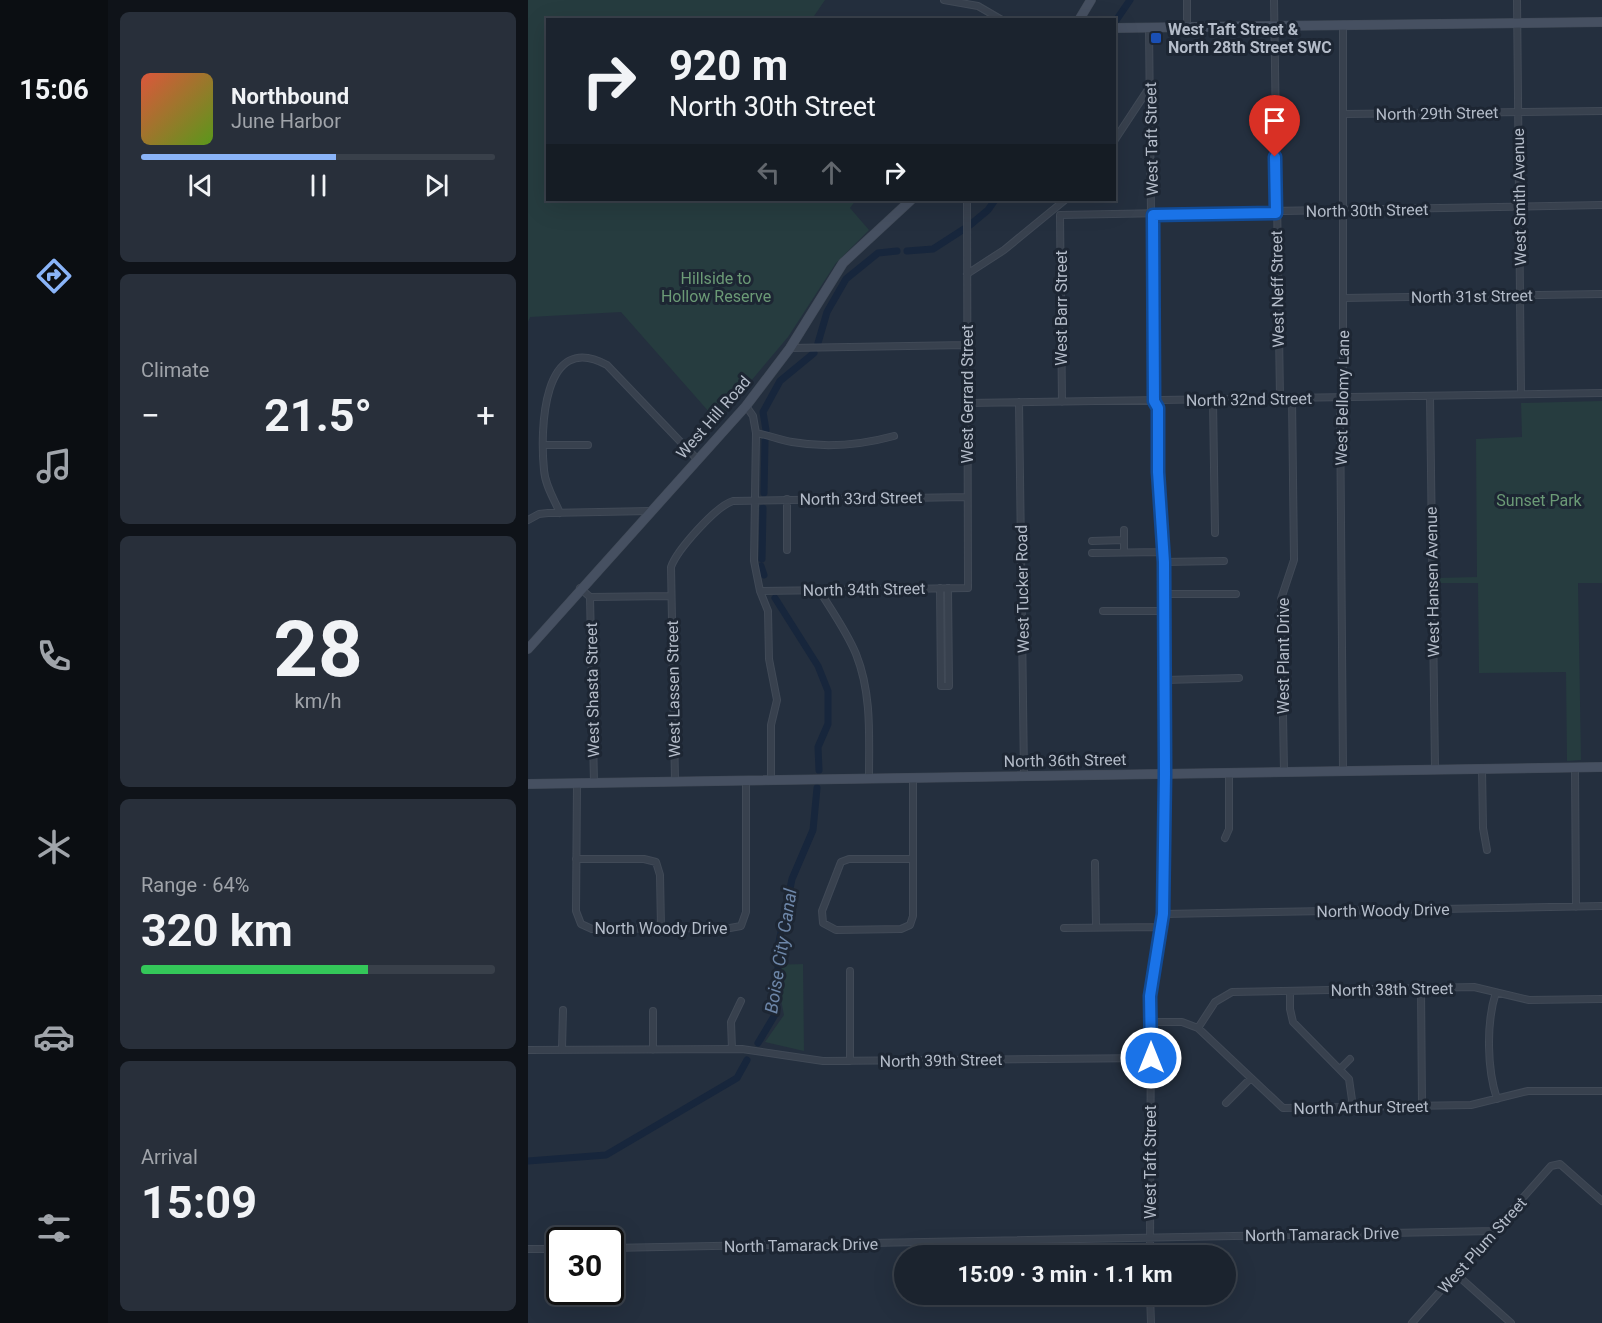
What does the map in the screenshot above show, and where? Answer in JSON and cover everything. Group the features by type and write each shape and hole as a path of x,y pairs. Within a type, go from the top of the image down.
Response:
{"street":[{"path":"944,0 978,6 999,18"},
{"path":"1080,18 1091,0"},
{"path":"1187,0 1187,27"},
{"name":"West Neff Street","path":"1274,0 1280,399"},
{"name":"West Smith Avenue","path":"1517,0 1521,394"},
{"path":"1116,28 1602,22"},
{"name":"West Bellomy Lane","path":"1343,25 1343,390 1340,398 1343,771"},
{"name":"West Taft Street","path":"1149,27 1154,401 1158,408 1161,552 1164,562 1165,680 1163,914 1153,970 1151,1022 1149,1245"},
{"path":"1116,138 1149,88"},
{"name":"North 29th Street","path":"1343,114 1602,111"},
{"name":"West Hill Road","path":"528,649 580,588 746,406 790,348 843,263 910,201"},
{"name":"West Gerrard Street","path":"967,201 968,588"},
{"path":"967,273 1004,250 1064,201"},
{"name":"North 30th Street","path":"1060,215 1276,213 1602,205"},
{"path":"1054,209 1060,215"},
{"name":"West Barr Street","path":"1060,215 1062,402"},
{"name":"North 31st Street","path":"1343,298 1602,294"},
{"path":"790,348 967,345"},
{"path":"560,513 544,471 546,403 557,370 571,359 592,358 607,365 698,459"},
{"name":"North 32nd Street","path":"967,403 1602,393"},
{"name":"West Hansen Avenue","path":"1430,396 1435,769"},
{"name":"West Plant Drive","path":"1284,772 1281,599 1294,560 1292,399"},
{"path":"1213,400 1215,533"},
{"name":"West Tucker Road","path":"1019,402 1024,776"},
{"path":"746,406 753,416 756,433 754,561 760,591 768,611 768,659 777,700 771,725 771,780"},
{"path":"756,433 793,443 832,445 852,444 894,436"},
{"path":"544,445 588,445"},
{"name":"North 33rd Street","path":"671,596 671,567 679,553 720,507 733,501 968,497"},
{"path":"787,499 788,550"},
{"path":"528,520 539,514 651,511"},
{"path":"1124,530 1124,552"},
{"path":"1092,541 1124,540"},
{"path":"1092,553 1161,552"},
{"path":"1164,562 1224,561"},
{"path":"580,588 590,597 671,596"},
{"path":"940,588 941,686 949,686 948,588"},
{"name":"North 34th Street","path":"760,591 968,588"},
{"path":"819,590 848,636 864,681 869,714 869,778"},
{"path":"1164,594 1236,594"},
{"name":"West Lassen Street","path":"671,596 675,781"},
{"name":"West Shasta Street","path":"590,597 594,783"},
{"path":"1103,611 1164,611"},
{"path":"1165,680 1239,678"},
{"name":"North 36th Street","path":"528,784 1602,767"},
{"path":"1482,768 1483,828 1488,850"},
{"path":"1575,768 1576,907"},
{"path":"1225,838 1229,829 1229,773"},
{"path":"913,778 913,859 913,916 910,925 901,929 836,930 823,923 822,911 841,862 849,859 913,859"},
{"name":"North Woody Drive","path":"576,859 576,911 581,924 592,929 741,926 746,912 746,780"},
{"path":"577,783 576,859 644,859 656,862 660,875 661,928"},
{"path":"1095,863 1096,927"},
{"name":"North Woody Drive","path":"1163,914 1602,906"},
{"path":"1064,927 1162,927"},
{"path":"850,971 850,1061"},
{"name":"North 38th Street","path":"1198,1028 1215,1002 1226,994 1474,987 1529,1000 1602,999"},
{"path":"1421,988 1422,1106"},
{"path":"1290,991 1293,1022 1341,1068 1352,1087 1353,1107"},
{"path":"1497,993 1491,1019 1491,1073 1497,1099"},
{"path":"732,1049 731,1022 741,1001"},
{"path":"562,1049 563,1010"},
{"path":"653,1011 654,1050"},
{"path":"1151,1022 1182,1022 1198,1028"},
{"name":"North Arthur Street","path":"1198,1028 1283,1108 1471,1105 1528,1091 1602,1091"},
{"name":"North 39th Street","path":"528,1050 732,1049 817,1061 1151,1058"},
{"path":"1341,1068 1350,1059"},
{"path":"1226,1103 1251,1078"},
{"name":"West Plum Street","path":"1412,1323 1495,1232 1551,1166 1560,1164 1602,1201"},
{"name":"North Tamarack Drive","path":"624,1248 1495,1232"},
{"path":"528,1249 546,1248"},
{"path":"1456,1274 1511,1323"},
{"path":"1150,1305 1151,1323"}],"green space":[{"name":"Hillside to Hollow Reserve","path":"528,0 825,0 813,18 546,18 546,201 855,201 850,208 869,230 836,263 788,337 717,421 621,312 530,317 528,322"},
{"name":"Sunset Park","path":"1602,401 1602,583 1578,583 1581,760 1567,761 1566,672 1479,673 1478,583 1437,583 1437,578 1477,577 1476,439 1522,437 1521,403"},
{"path":"803,964 804,1051 765,1042 784,1015 774,965"}],"waterway":[{"name":"Boise City Canal","path":"1116,21 1130,0"},
{"name":"Boise City Canal","path":"970,225 988,210 994,201"},
{"name":"Boise City Canal","path":"907,251 933,249 964,229"},
{"name":"Boise City Canal","path":"818,343 827,312 846,279 878,253 897,251"},
{"name":"Boise City Canal","path":"766,430 763,412 780,381 814,353"},
{"name":"Boise City Canal","path":"764,493 765,440"},
{"name":"Boise City Canal","path":"762,559 763,508"},
{"name":"Boise City Canal","path":"761,566 764,575"},
{"name":"Boise City Canal","path":"775,598 818,666 828,691 828,724 818,747 819,770"},
{"name":"Boise City Canal","path":"758,1043 776,1013 779,942 792,879 813,830 817,788"},
{"name":"Boise City Canal","path":"528,1161 606,1155 737,1078 747,1060"}],"place":[{"name":"West Taft Street & North 28th Street SWC","path":"1156,38"}],"route":[{"path":"1151,1058 1150,996 1163,914 1163,791 1165,784 1164,562 1161,552 1158,408 1154,401 1153,215 1276,213 1275,157"}]}
